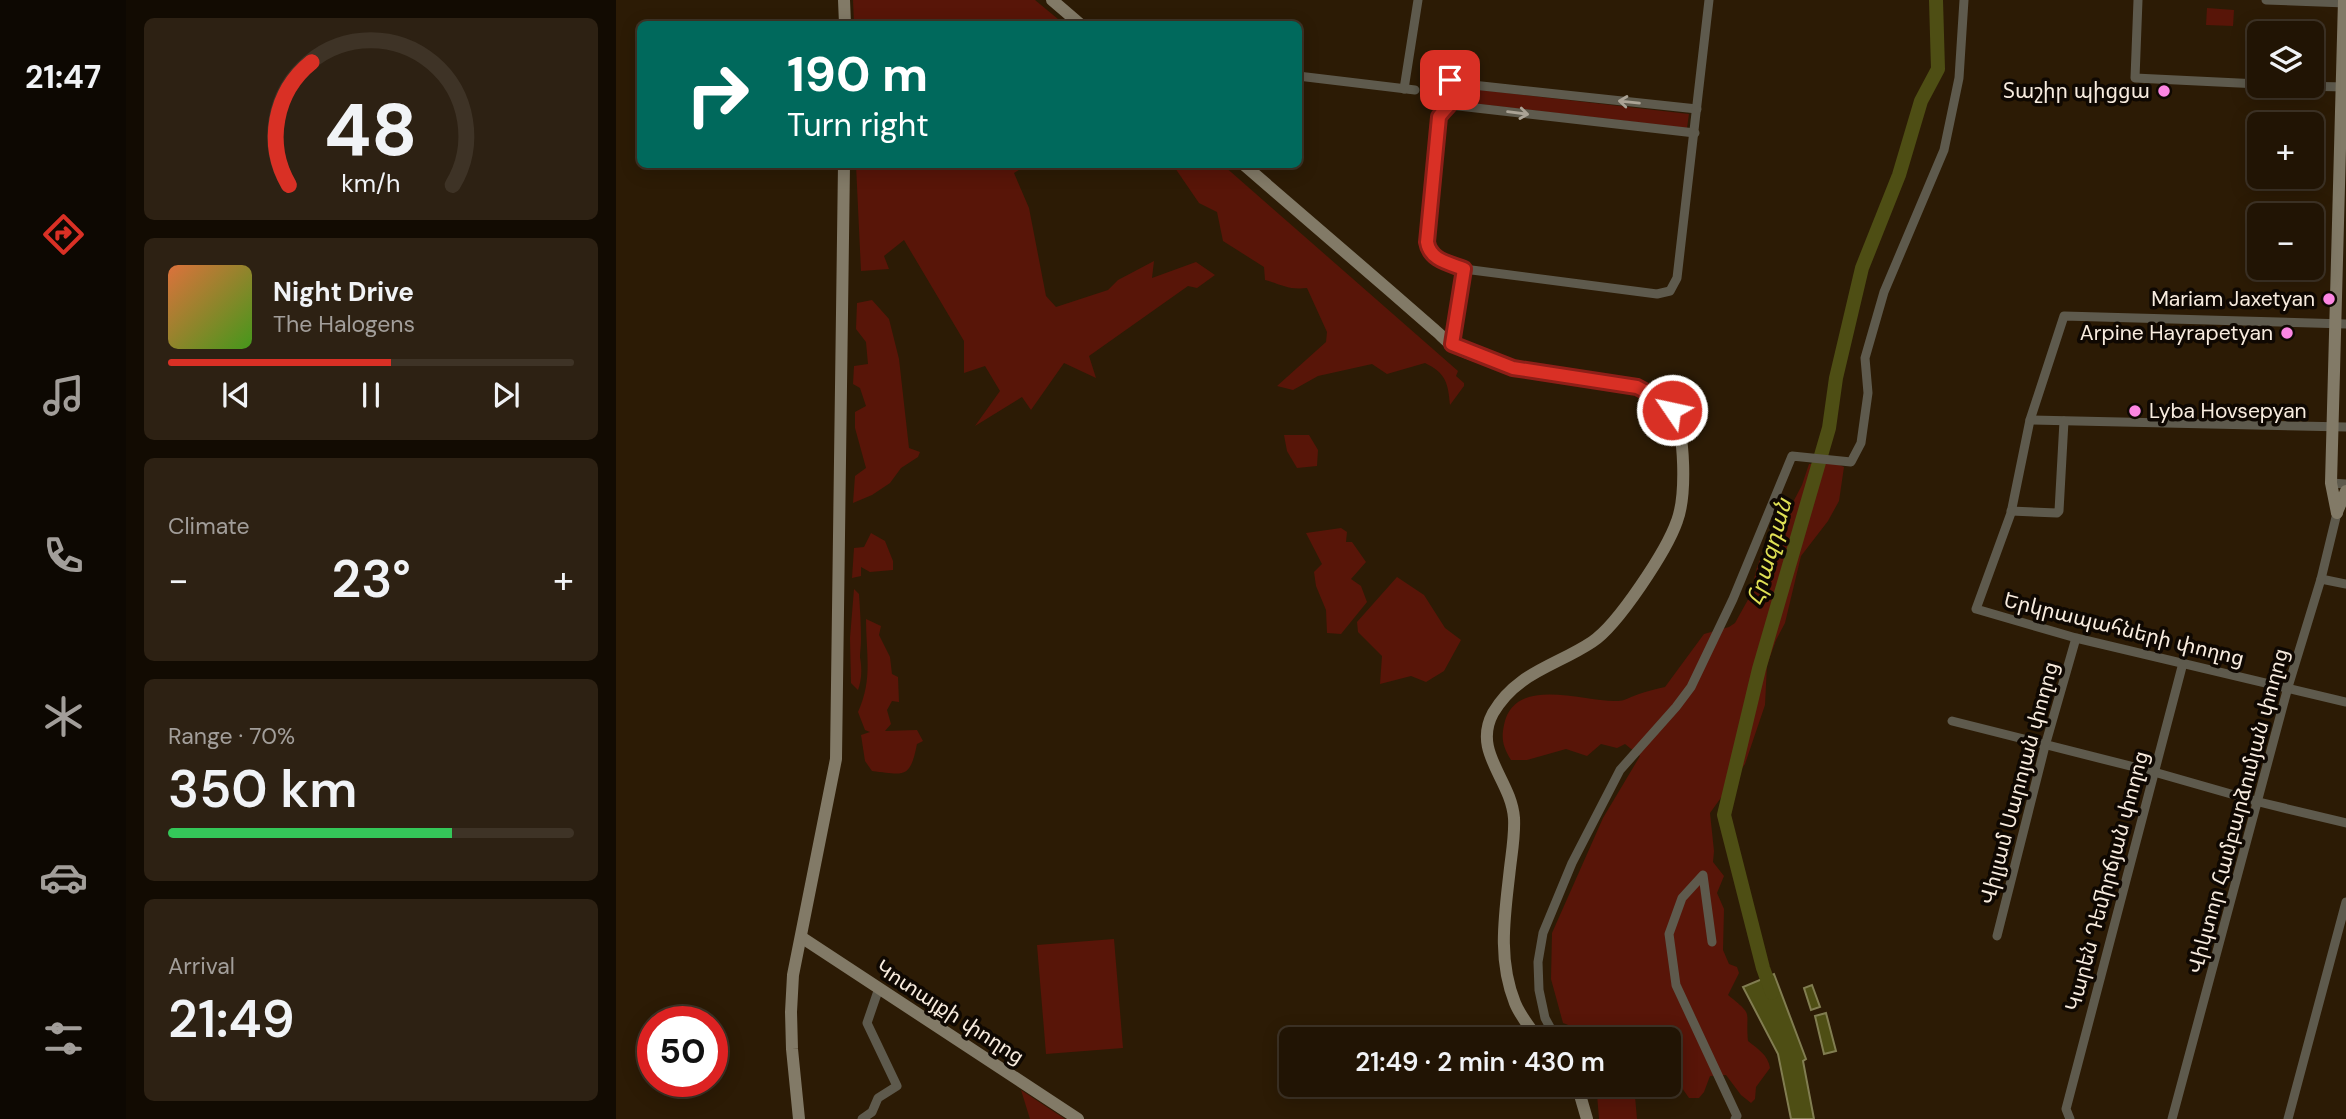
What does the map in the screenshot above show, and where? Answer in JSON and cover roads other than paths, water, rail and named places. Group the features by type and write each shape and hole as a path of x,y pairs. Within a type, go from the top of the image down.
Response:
{"street":[{"path":"844,0 845,21"},
{"path":"1052,0 1076,21"},
{"path":"1404,89 1418,0"},
{"path":"1454,83 1457,96 1444,106 1439,117 1427,242 1436,258 1464,269 1657,294 1670,291 1677,278 1709,0"},
{"path":"1550,1027 1545,1018 1539,990 1538,962 1543,933 1572,863 1620,770 1676,707 1690,687 1733,599 1792,456 1851,462 1861,443 1868,393 1865,358 1884,292 1944,150 1959,78 1965,0"},
{"path":"2138,0 2135,78 2247,83"},
{"path":"2266,0 2345,2 2341,324 2332,427 2331,483 2337,513"},
{"path":"1302,76 1415,90"},
{"path":"1695,133 1444,106 1428,96 1429,86 1444,78 1454,83 1697,109"},
{"path":"2324,87 2344,87"},
{"path":"799,1119 792,1049 794,967 835,759 844,168"},
{"path":"1248,168 1452,344 1513,368 1637,387 1672,410 1681,430 1682,486 1679,517 1669,542 1610,627 1593,642 1529,675 1509,691 1494,712 1486,733 1485,741 1490,755 1511,798 1514,819 1502,940 1516,1005 1530,1027"},
{"path":"1452,344 1464,269"},
{"path":"2064,421 2059,511 2040,514 2011,511 2030,420 2064,316 2341,324"},
{"path":"2030,420 2346,428"},
{"path":"2331,483 2346,484"},
{"path":"2337,513 2346,491"},
{"name":"Երկրապահների փողոց","path":"2011,511 1976,609 2076,638 2346,702"},
{"name":"Վիկտոր Համբարձումյան փողոց","path":"2172,1119 2337,513"},
{"path":"2321,579 2346,584"},
{"name":"Վիլյամ Սարոյան փողոց","path":"1997,936 2045,746 2076,638"},
{"name":"Կարեն Դեմիրճյան փողոց","path":"2070,1119 2066,1109 2183,663"},
{"path":"1952,722 2346,823"},
{"path":"1712,942 1703,875 1682,898 1669,934 1676,985 1737,1116 1735,1119"},
{"path":"2288,1119 2346,902"},
{"name":"Կոտայքի փողոց","path":"801,937 1078,1119"},
{"path":"862,1119 872,1112 878,1098 897,1086 867,1023 879,989"},
{"path":"1581,1097 1590,1118"}],"waterway":[{"name":"Հրազդան","path":"1772,993 1763,968 1724,815 1759,669 1829,428 1836,378 1862,268 1899,175 1921,101 1938,69 1936,0"}],"place":[{"name":"Տաշիր պիցցա","path":"2164,91"},
{"name":"Mariam Jaxetyan","path":"2329,299"},
{"name":"Arpine Hayrapetyan","path":"2287,333"},
{"name":"Lyba Hovsepyan","path":"2135,411"}]}
